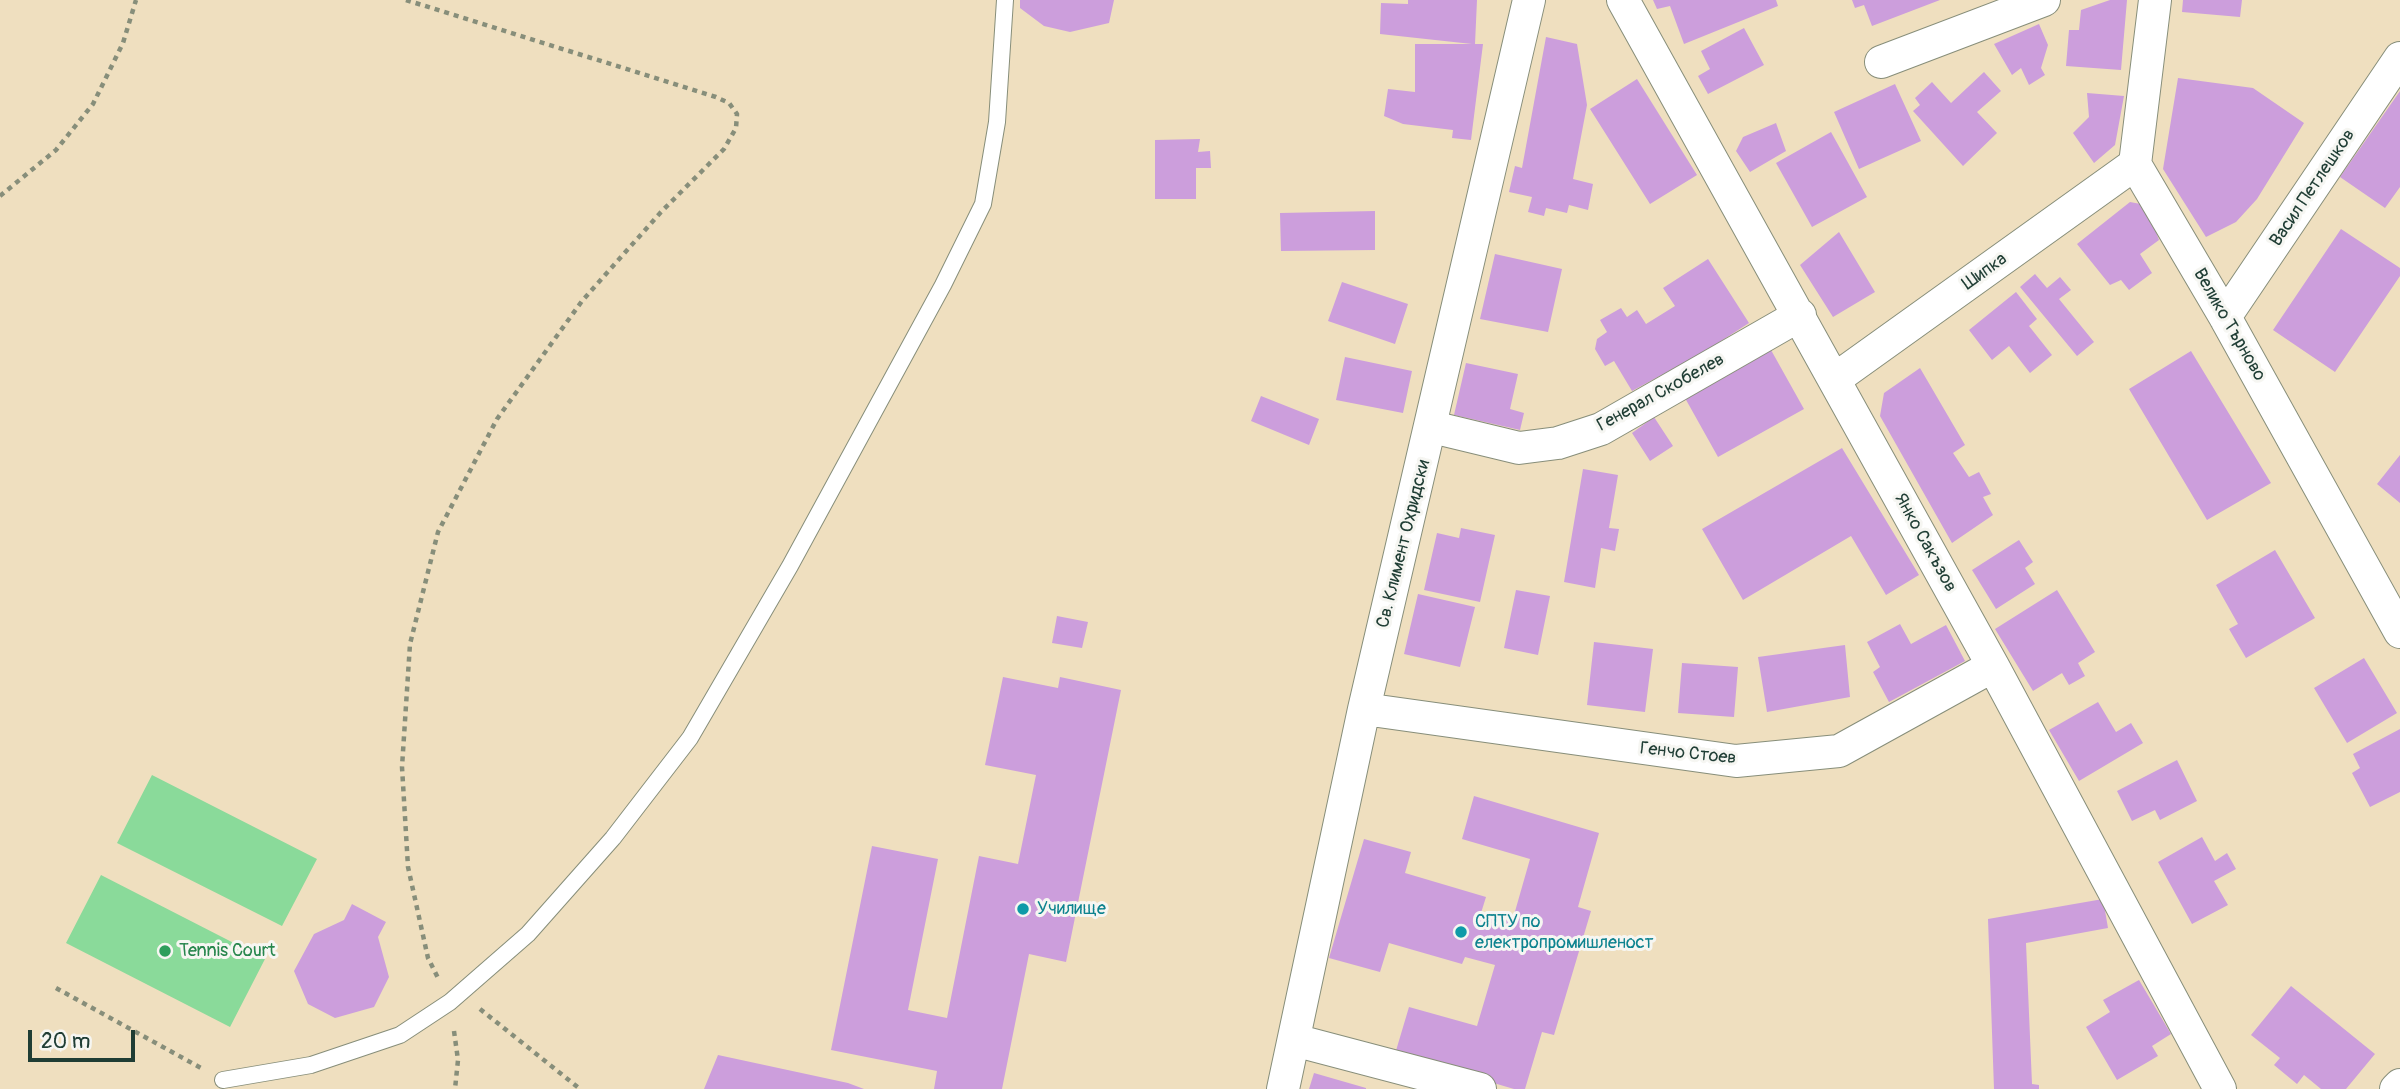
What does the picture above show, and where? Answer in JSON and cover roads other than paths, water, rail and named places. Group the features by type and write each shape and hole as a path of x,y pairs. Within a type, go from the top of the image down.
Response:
{"street":[{"name":"Св. Климент Охридски","path":"1283,1089 1364,709 1432,427 1529,0"},
{"name":"Янко Сакъзов","path":"1623,0 1993,666 2220,1089"},
{"path":"1881,62 2044,0"},
{"path":"2135,164 2155,0"},
{"name":"Васил Петлешков","path":"2225,317 2400,58"},
{"name":"Велико Търново","path":"2135,164 2398,621"},
{"name":"Шипка","path":"1835,379 2135,164"},
{"name":"Генерал Скобелев","path":"1432,427 1519,448 1558,443 1601,429 1800,315"},
{"name":"Генчо Стоев","path":"1364,709 1736,761 1839,751 1993,666"},
{"path":"1294,1040 1480,1089"},
{"path":"2396,1089 2400,1085"}],"lane":[{"path":"223,1080 311,1065 400,1035 455,998 528,934 613,838 690,738 797,554 943,285 983,204 997,122 1005,0"}],"place":[{"name":"Училище","path":"1023,909"},
{"name":"СПТУ по електропромишленост","path":"1461,932"},
{"name":"Tennis Court","path":"165,951"}]}
